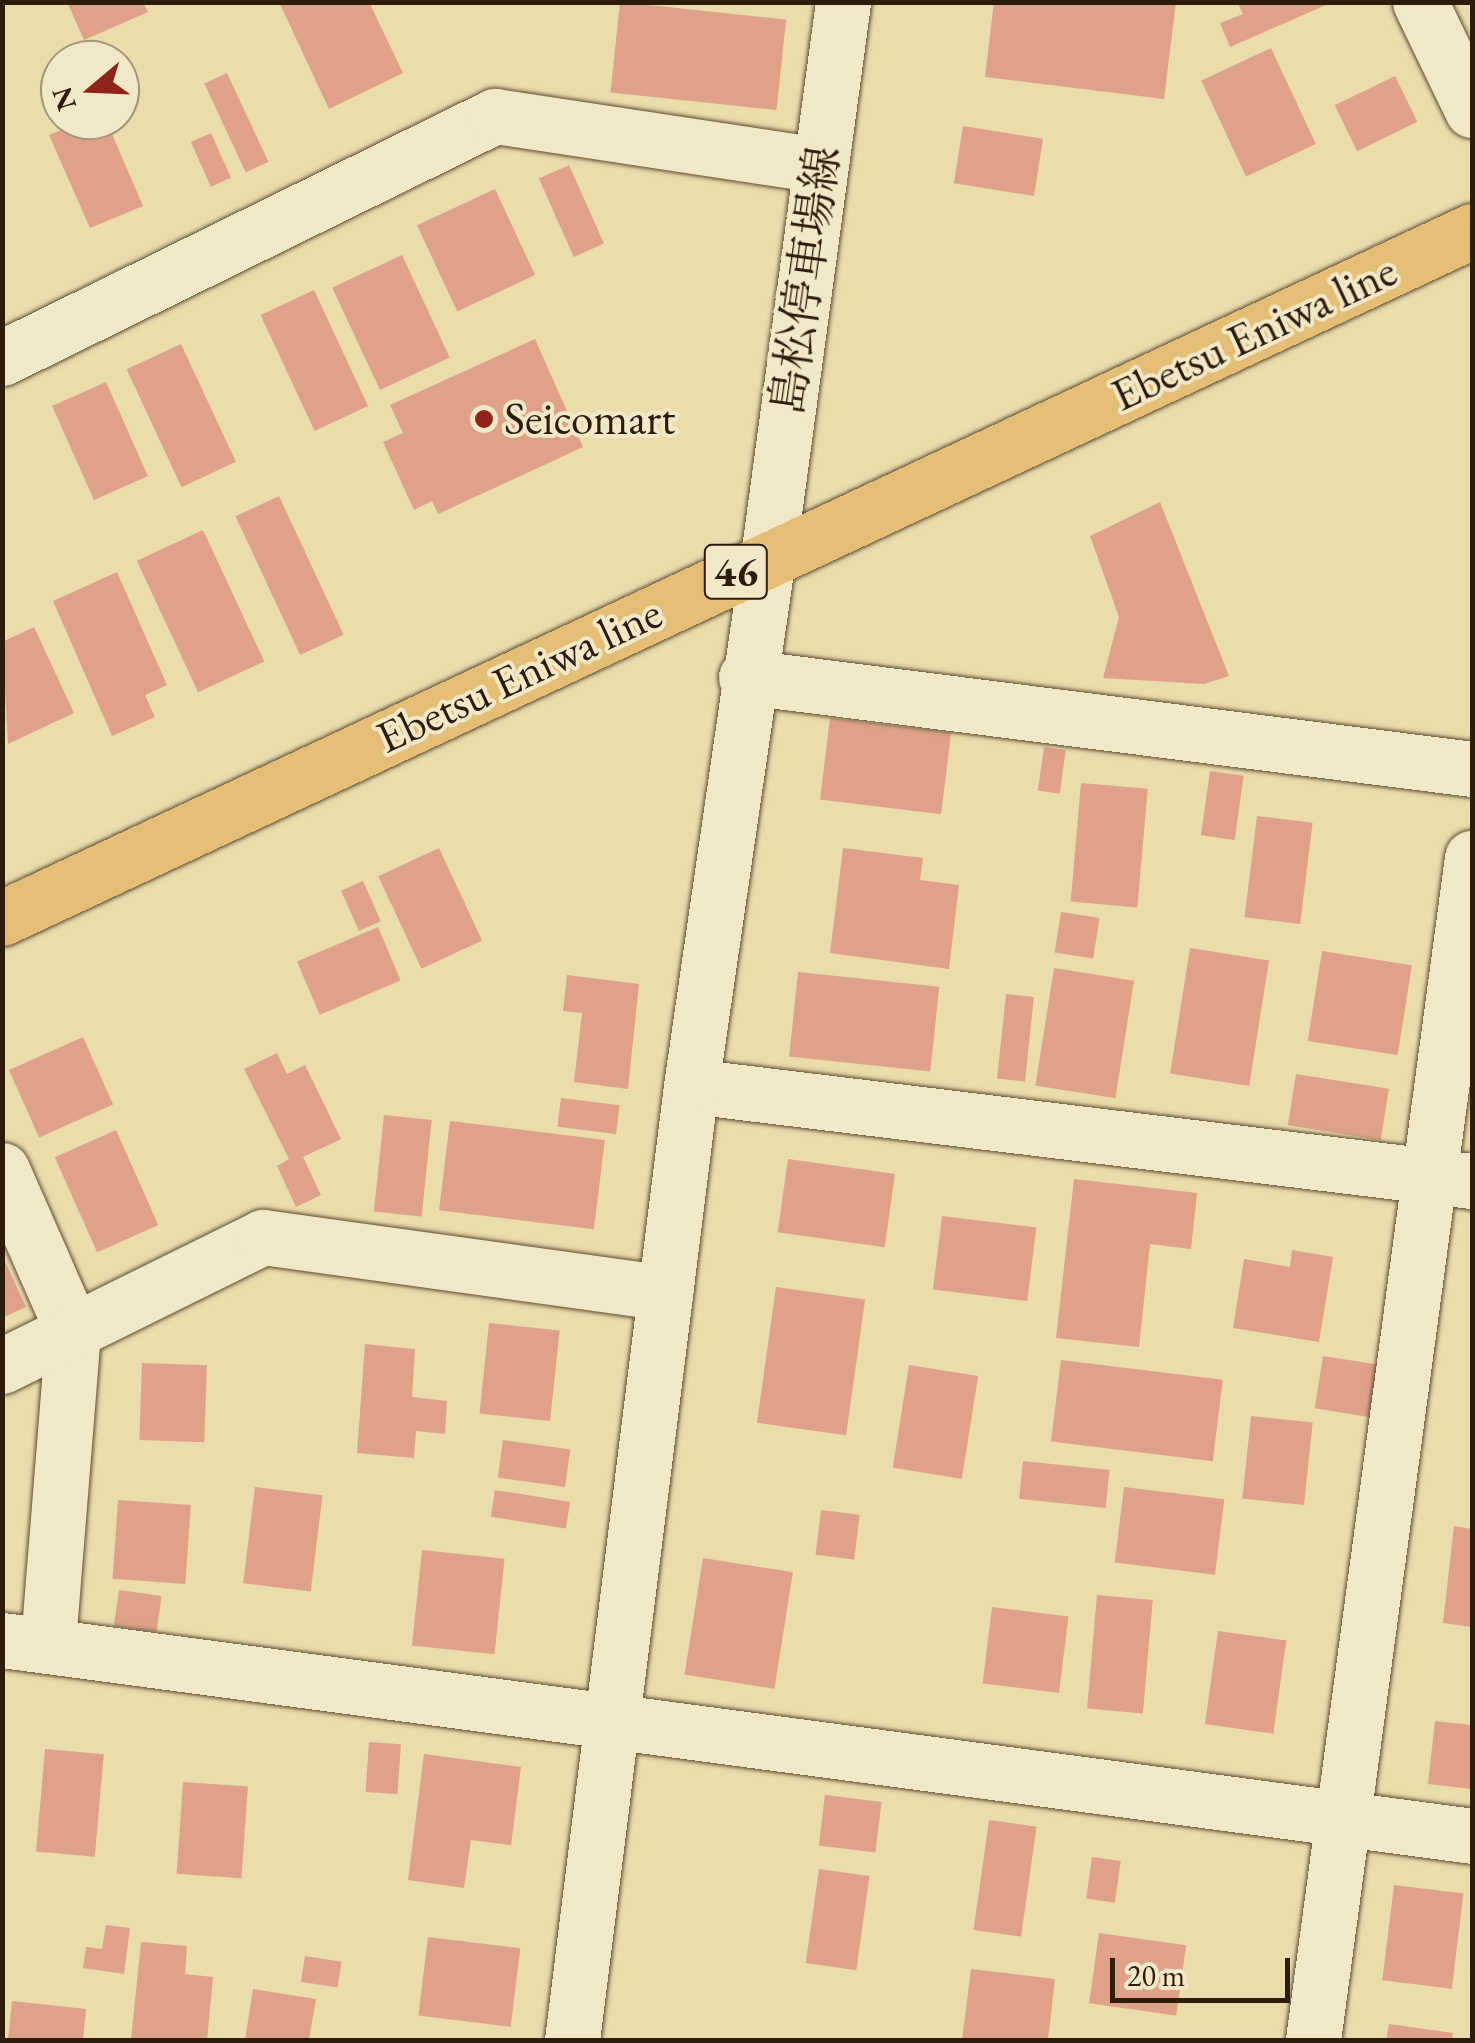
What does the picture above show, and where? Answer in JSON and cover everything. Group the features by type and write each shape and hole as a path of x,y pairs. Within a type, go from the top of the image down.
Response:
{"main road":[{"name":"Ebetsu Eniwa line","path":"2,918 1472,231"}],"street":[{"name":"島松停車場線","path":"572,2040 608,1717 691,1086 843,2"},
{"path":"1420,2 1472,110"},
{"path":"2,358 495,116 820,165"},
{"path":"746,677 1472,769"},
{"path":"1314,2040 1342,1820 1451,1178 1472,858"},
{"path":"691,1086 1451,1178"},
{"path":"2,1170 73,1332 25,1642 608,1717 1472,1836"},
{"path":"2,1366 263,1237 664,1293"}],"building":[{"path":"67,2 143,2 148,12 84,40"},
{"path":"279,2 369,2 403,73 329,109"},
{"path":"620,2 786,19 777,110 610,93"},
{"path":"994,2 1176,2 1164,99 985,77"},
{"path":"1237,2 1333,2 1230,47 1220,23 1243,14"},
{"path":"1271,48 1316,144 1246,177 1201,81"},
{"path":"227,73 268,162 246,172 204,84"},
{"path":"1395,76 1417,122 1357,151 1335,105"},
{"path":"963,126 1043,139 1034,196 954,183"},
{"path":"211,133 231,178 211,187 191,142"},
{"path":"51,140 115,140 143,206 90,228"},
{"path":"569,165 604,244 574,257 539,178"},
{"path":"495,189 535,275 457,311 417,225"},
{"path":"402,255 450,357 380,390 332,288"},
{"path":"314,290 368,406 315,431 261,315"},
{"name":"Seicomart","path":"535,339 583,447 438,514 432,501 414,510 383,442 403,433 390,405"},
{"path":"181,344 236,462 182,487 127,369"},
{"path":"106,382 148,476 94,500 52,406"},
{"path":"279,496 344,635 300,655 235,516"},
{"path":"1160,502 1229,676 1204,684 1103,678 1119,617 1090,536"},
{"path":"203,530 264,661 198,692 137,561"},
{"path":"117,572 167,685 145,695 155,717 112,736 53,601"},
{"path":"34,627 74,713 8,744 2,642"},
{"path":"830,718 951,733 941,814 820,799"},
{"path":"1044,747 1066,750 1060,794 1038,791"},
{"path":"1210,771 1244,776 1235,840 1201,835"},
{"path":"1081,783 1148,789 1137,907 1071,902"},
{"path":"1257,816 1313,823 1300,924 1245,917"},
{"path":"439,848 482,940 421,969 378,876"},
{"path":"843,848 923,858 920,880 959,885 949,969 830,953"},
{"path":"363,881 381,921 359,931 341,891"},
{"path":"1061,912 1100,918 1093,959 1055,952"},
{"path":"378,927 401,980 320,1015 297,961"},
{"path":"1190,948 1269,961 1249,1086 1170,1073"},
{"path":"1322,951 1412,965 1398,1055 1308,1041"},
{"path":"1054,968 1134,981 1115,1098 1035,1086"},
{"path":"798,972 939,987 930,1071 789,1057"},
{"path":"567,975 639,984 628,1089 574,1082 582,1013 563,1011"},
{"path":"1006,994 1034,997 1025,1081 997,1079"},
{"path":"83,1037 113,1105 39,1138 9,1070"},
{"path":"277,1053 287,1074 305,1065 341,1139 303,1157 321,1195 296,1207 277,1166 289,1159 244,1069"},
{"path":"1296,1074 1389,1089 1381,1140 1288,1125"},
{"path":"561,1098 620,1105 616,1134 557,1127"},
{"path":"384,1115 432,1120 422,1216 374,1211"},
{"path":"450,1121 605,1140 594,1229 439,1210"},
{"path":"116,1130 158,1225 97,1252 55,1157"},
{"path":"788,1159 895,1174 885,1247 778,1232"},
{"path":"1074,1179 1197,1193 1191,1249 1150,1244 1139,1347 1056,1338"},
{"path":"942,1216 1036,1228 1027,1301 933,1289"},
{"path":"1292,1250 1333,1257 1319,1342 1233,1328 1244,1259 1290,1267"},
{"path":"2,1255 26,1307 2,1318"},
{"path":"776,1287 865,1300 846,1435 757,1423"},
{"path":"489,1323 560,1330 550,1421 479,1414"},
{"path":"365,1344 415,1349 412,1397 447,1401 445,1434 416,1431 414,1458 357,1453"},
{"path":"1323,1356 1377,1365 1369,1417 1315,1408"},
{"path":"1061,1360 1223,1380 1213,1461 1051,1441"},
{"path":"142,1363 207,1365 204,1442 139,1440"},
{"path":"909,1365 978,1376 962,1479 893,1468"},
{"path":"1251,1416 1313,1422 1304,1505 1242,1499"},
{"path":"503,1440 570,1449 565,1487 498,1478"},
{"path":"1023,1461 1110,1470 1106,1508 1019,1499"},
{"path":"255,1487 322,1495 311,1592 243,1583"},
{"path":"1124,1487 1224,1499 1215,1575 1115,1562"},
{"path":"495,1490 570,1502 566,1529 491,1517"},
{"path":"118,1500 191,1505 185,1584 112,1579"},
{"path":"821,1510 860,1515 854,1559 816,1555"},
{"path":"1454,1526 1472,1529 1472,1627 1443,1623"},
{"path":"422,1550 505,1559 495,1654 412,1645"},
{"path":"703,1558 793,1572 774,1689 685,1675"},
{"path":"119,1590 162,1596 157,1632 114,1626"},
{"path":"1097,1595 1153,1600 1143,1713 1087,1709"},
{"path":"992,1607 1068,1616 1059,1693 983,1683"},
{"path":"1218,1631 1286,1641 1273,1734 1205,1724"},
{"path":"1435,1721 1472,1725 1472,1789 1428,1784"},
{"path":"369,1742 401,1744 397,1794 366,1792"},
{"path":"45,1749 104,1754 95,1857 36,1852"},
{"path":"424,1754 521,1767 511,1845 471,1840 464,1888 408,1880"},
{"path":"183,1782 248,1787 241,1878 177,1874"},
{"path":"825,1795 882,1802 875,1853 819,1846"},
{"path":"989,1820 1037,1827 1021,1937 974,1930"},
{"path":"1092,1857 1121,1861 1115,1903 1086,1899"},
{"path":"819,1869 870,1876 856,1970 806,1963"},
{"path":"1394,1885 1463,1894 1452,1989 1382,1980"},
{"path":"106,1925 130,1928 124,1974 83,1968 86,1947 102,1949"},
{"path":"1099,1933 1186,1945 1176,2016 1089,2003"},
{"path":"428,1937 520,1948 511,2027 418,2015"},
{"path":"141,1942 187,1946 185,1974 213,1977 207,2040 131,2040"},
{"path":"305,1956 342,1962 337,1987 301,1982"},
{"path":"971,1969 1055,1979 1048,2040 962,2040"},
{"path":"253,1989 316,1999 309,2040 245,2040"},
{"path":"12,2001 86,2009 83,2040 8,2040"},
{"path":"1389,2024 1453,2033 1452,2040 1386,2040"}],"place":[{"name":"Seicomart","path":"484,419"}]}
